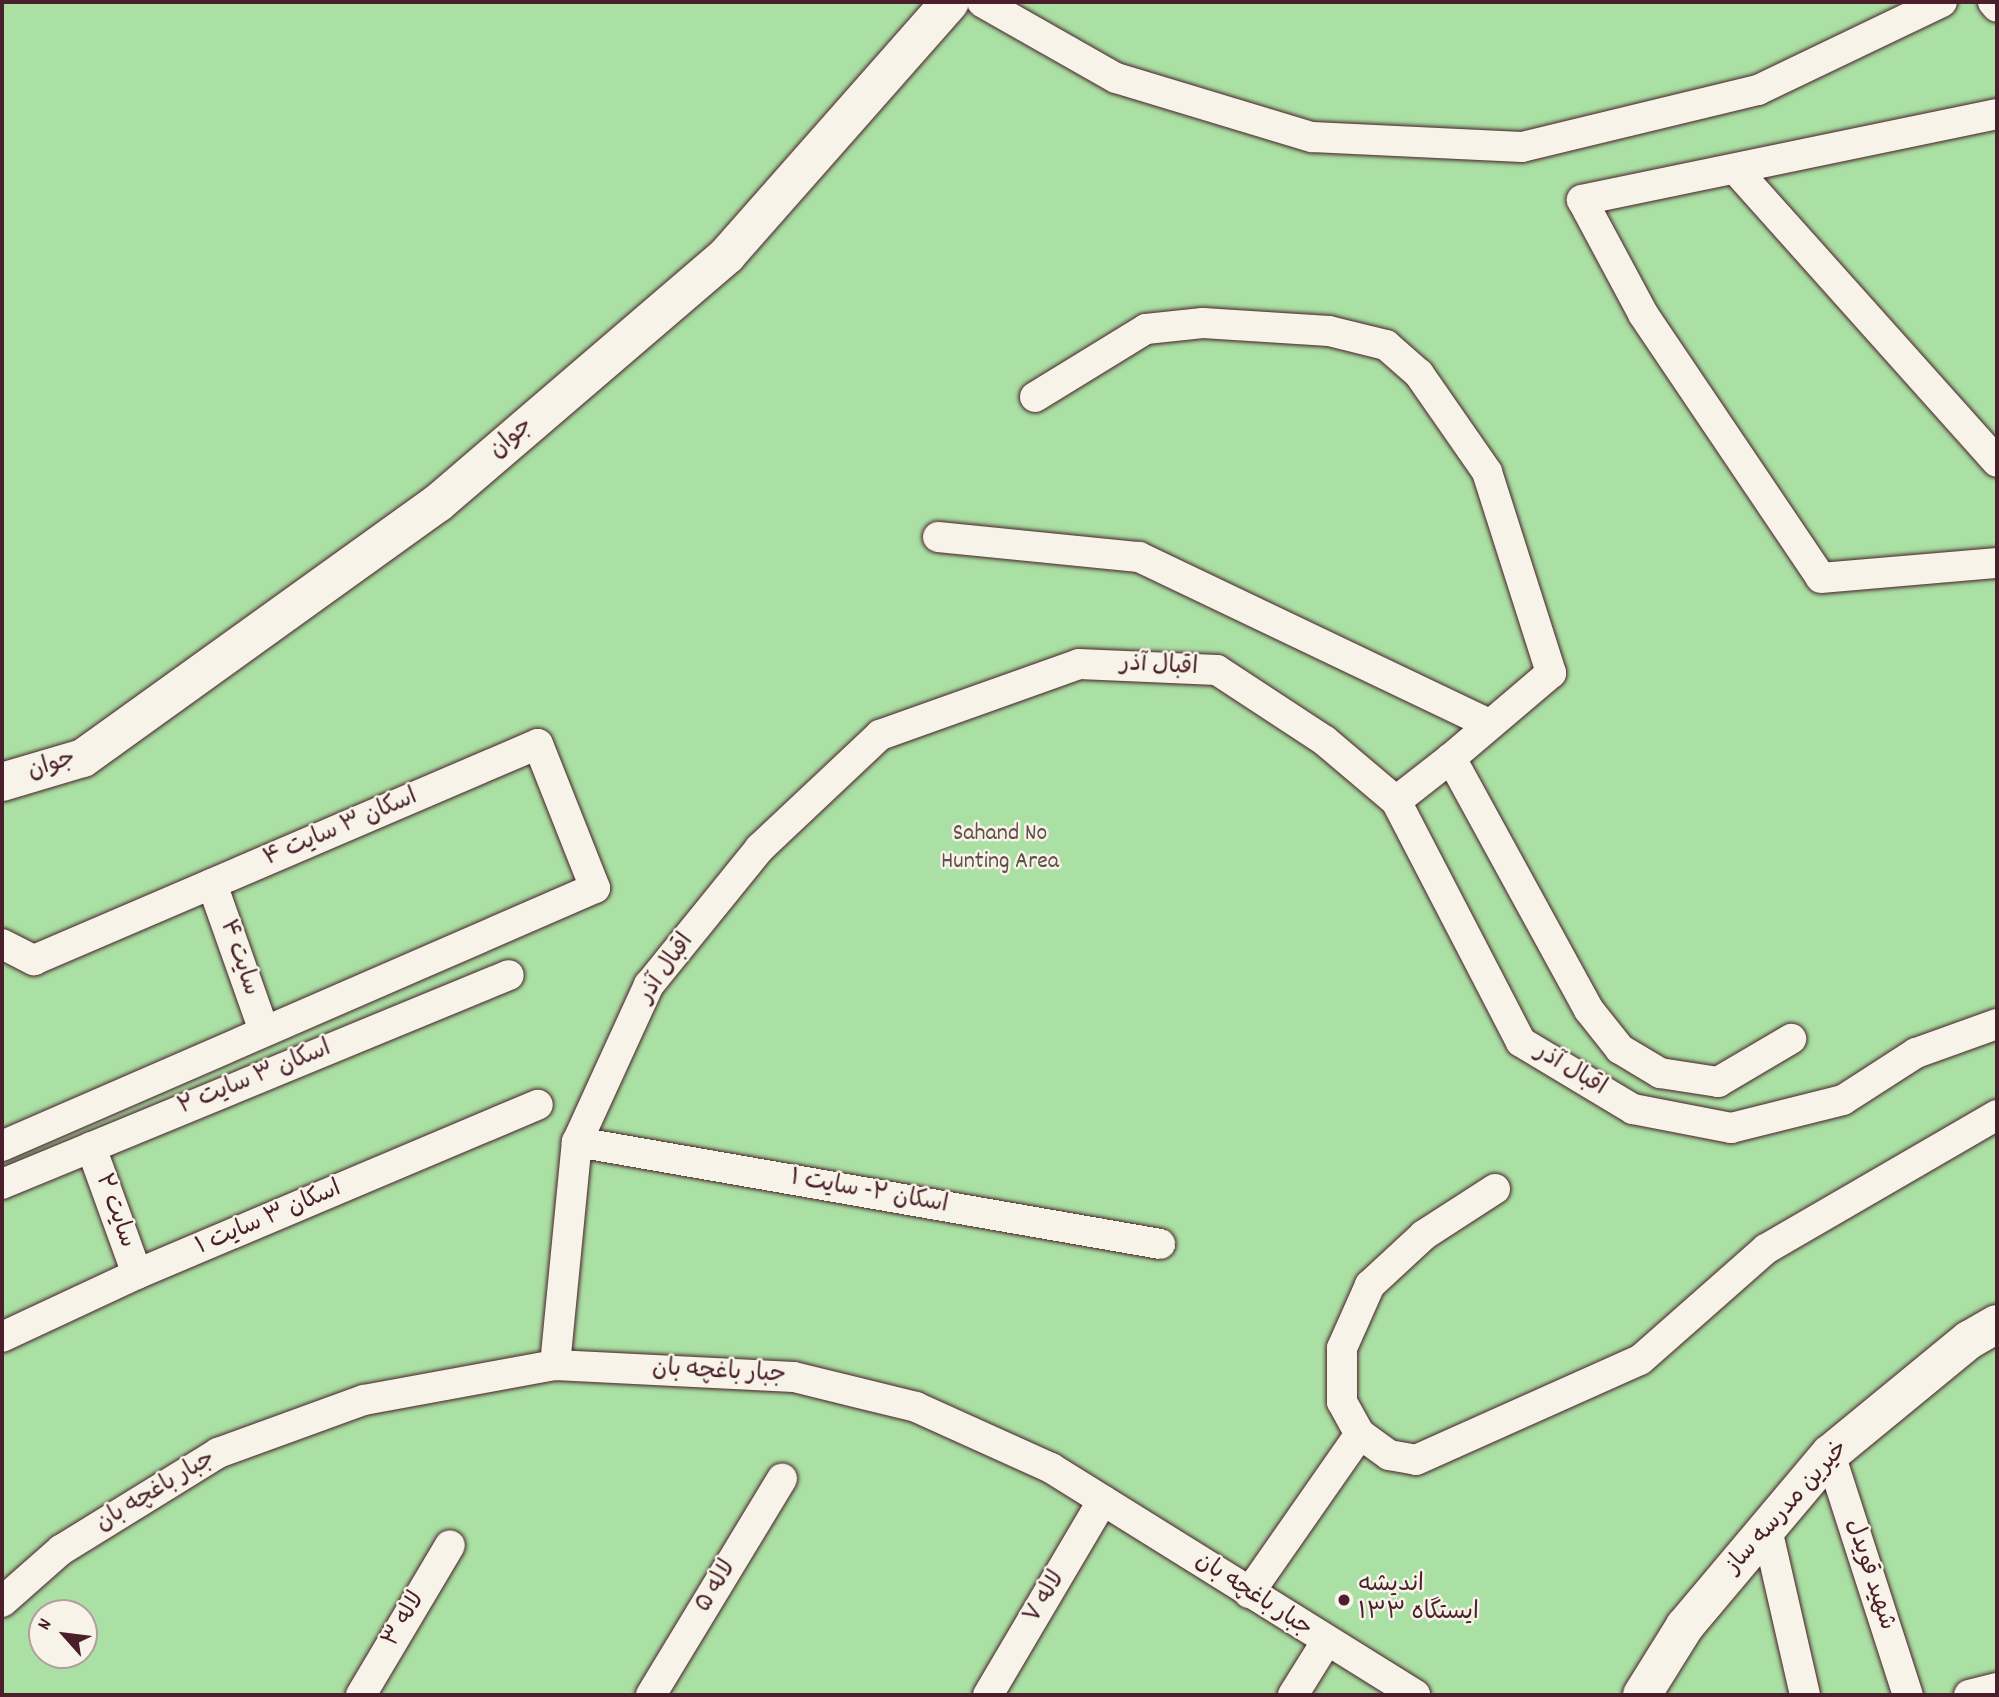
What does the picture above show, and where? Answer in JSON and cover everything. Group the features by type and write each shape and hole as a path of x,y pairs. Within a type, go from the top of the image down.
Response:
{"street":[{"name":"جوان","path":"2,782 83,758 438,503 727,255 950,2"},
{"path":"982,2 1116,78 1312,136 1522,148 1758,90 1942,2"},
{"path":"1993,2 1997,7"},
{"path":"1997,114 1582,200 1643,314 1821,578 1997,563"},
{"path":"1737,170 1997,462"},
{"path":"1035,397 1146,329 1203,323 1329,331 1386,345 1419,374 1487,472 1551,673 1451,758 1396,800"},
{"path":"938,537 1139,558 1489,724"},
{"name":"اقبال آذر","path":"555,1364 578,1142 649,985 760,848 880,735 1079,664 1217,670 1325,741 1396,800 1521,1042 1633,1109 1731,1128 1843,1100 1916,1053 1997,1024"},
{"name":"اسکان ۳ سایت ۴","path":"2,944 34,960 538,744 595,888 264,1031"},
{"path":"1451,758 1589,1010 1620,1049 1660,1073 1718,1082 1791,1039"},
{"name":"سایت ۴","path":"212,884 264,1031"},
{"name":"اسکان ۳ سایت ۲","path":"2,1184 509,975"},
{"path":"2,1146 264,1031"},
{"name":"اسکان ۳ سایت ۱","path":"2,1337 137,1274 538,1105"},
{"path":"1494,1189 1424,1235 1370,1285 1342,1348 1342,1402 1360,1434 1389,1455 1416,1460 1640,1360 1766,1249 1997,1115"},
{"name":"اسکان ۲- سایت ۱","path":"578,1142 1160,1244"},
{"name":"سایت ۲","path":"91,1147 137,1274"},
{"name":"خیرین مدرسه ساز","path":"1642,1695 1685,1626 1830,1454 1969,1340 1997,1324"},
{"name":"جبار باغچه بان","path":"2,1602 61,1550 218,1453 364,1399 555,1364 794,1377 916,1407 1051,1468 1326,1642 1415,1695"},
{"path":"1249,1592 1309,1502 1360,1434"},
{"name":"شهید قویدل","path":"1830,1454 1908,1695"},
{"name":"لاله ۵","path":"652,1695 782,1479"},
{"name":"لاله ۷","path":"988,1695 1103,1500"},
{"path":"1767,1529 1805,1695"},
{"name":"لاله ۳","path":"361,1695 450,1545"},
{"path":"1293,1695 1326,1642"},
{"path":"1969,1695 1997,1688"}],"green space":[{"name":"Sahand No Hunting Area","path":"2,2 1997,2 1997,1695 2,1695"}],"place":[{"name":"اندیشه ایستگاه ۱۳۳","path":"1344,1600"}]}
